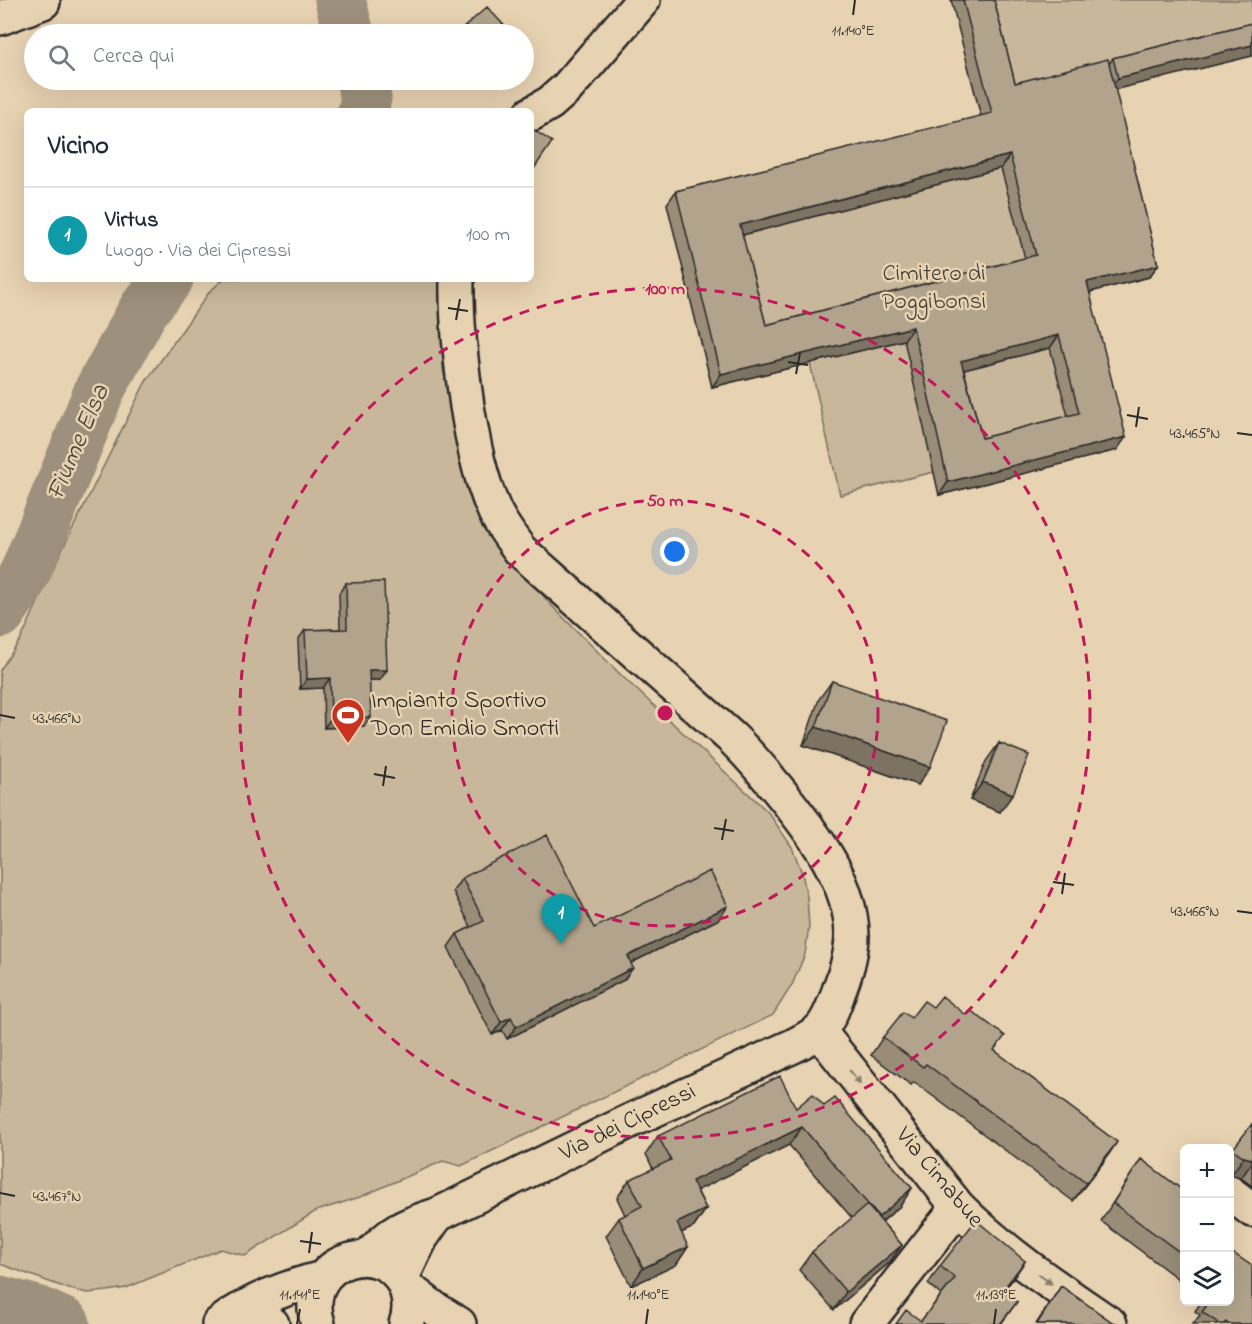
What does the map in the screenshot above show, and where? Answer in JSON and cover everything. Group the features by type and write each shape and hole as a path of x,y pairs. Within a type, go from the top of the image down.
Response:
{"street":[{"path":"534,112 550,104 567,88 643,0"},
{"path":"0,18 43,2"},
{"path":"457,282 456,312 470,424 484,484 504,529 520,550 549,577 752,758 803,821 833,869 848,907 852,946 837,996 819,1031"},
{"name":"Via Cimabue","path":"819,1031 958,1207 987,1234 1029,1267 1110,1324"},
{"name":"Via dei Cipressi","path":"368,1258 378,1245 408,1225 436,1215 793,1046 819,1031"},
{"path":"1234,1196 1252,1210"},
{"path":"866,1324 958,1207"},
{"path":"406,1324 410,1301 403,1282 421,1238 436,1215"},
{"path":"318,1324 314,1312 314,1300 323,1278 331,1269 343,1262 368,1258 393,1269 403,1282 435,1309 459,1324"},
{"path":"220,1324 232,1314 263,1299 297,1284 323,1278"},
{"path":"220,1324 272,1324"}],"green space":[{"name":"Cimitero di Poggibonsi","path":"952,0 1252,0 1252,56 1104,92 1149,277 1078,295 1117,450 939,495 934,472 840,495 810,363 712,387 667,204 983,126"},
{"name":"Impianto Sportivo Don Emidio Smorti","path":"220,282 442,282 443,369 467,485 478,512 495,540 552,606 623,677 768,812 792,847 802,873 807,897 809,926 805,954 792,985 773,1015 461,1166 443,1161 360,1197 316,1211 245,1256 221,1249 126,1288 88,1293 69,1289 0,1264 0,670 21,639 60,554 145,383 210,291"}],"building":[{"path":"963,0 994,0 1015,83 1108,59 1158,265 1087,282 1126,437 948,482 913,327 721,374 676,191 992,113","holes":["1010,155 1036,255 766,325 740,225","1059,335 1079,413 982,438 961,361"]},
{"path":"487,7 503,24 468,24"},
{"path":"1252,23 1252,45 1118,78 1113,58"},
{"path":"534,130 552,142 534,169"},
{"path":"384,582 387,670 369,670 371,717 331,718 330,678 307,679 305,630 347,629 346,583"},
{"path":"832,681 947,721 930,767 816,727"},
{"path":"999,743 1029,755 1013,794 983,782"},
{"path":"547,835 594,928 710,871 728,906 628,956 633,968 516,1027 511,1017 501,1022 457,934 484,921 462,878"},
{"path":"942,996 966,1015 970,1010 1005,1036 994,1050 1117,1142 1086,1183 926,1064 923,1067 883,1037 903,1012 911,1018 924,1001 933,1007"},
{"path":"780,1076 796,1108 813,1094 824,1106 835,1098 912,1188 879,1217 802,1127 692,1181 706,1209 677,1223 688,1247 643,1268 619,1218 642,1206 629,1180 671,1160 658,1136"},
{"path":"1252,1124 1252,1159 1244,1157 1234,1148"},
{"path":"1141,1159 1180,1188 1180,1252 1113,1203"},
{"path":"867,1205 902,1245 846,1292 812,1252"},
{"path":"976,1220 1025,1261 1002,1291 1017,1302 1000,1324 896,1324 906,1310 921,1321 955,1278 940,1266"},
{"path":"1234,1254 1252,1266 1252,1324 1228,1324 1226,1322 1220,1324 1202,1312 1206,1306 1234,1306"},
{"path":"1061,1286 1112,1322 1120,1324 1037,1324"}],"waterway":[{"name":"Fiume Elsa","path":"340,0 346,24"},
{"name":"Fiume Elsa","path":"364,90 366,98 364,108"},
{"name":"Fiume Elsa","path":"0,613 27,568 100,389 144,309 166,282"},
{"name":"Fiume Elsa","path":"0,1301 37,1311 65,1324"}],"place":[{"name":"Impianto Sportivo Don Emidio Smorti","path":"348,744"},
{"name":"Virtus","path":"561,944"}]}
